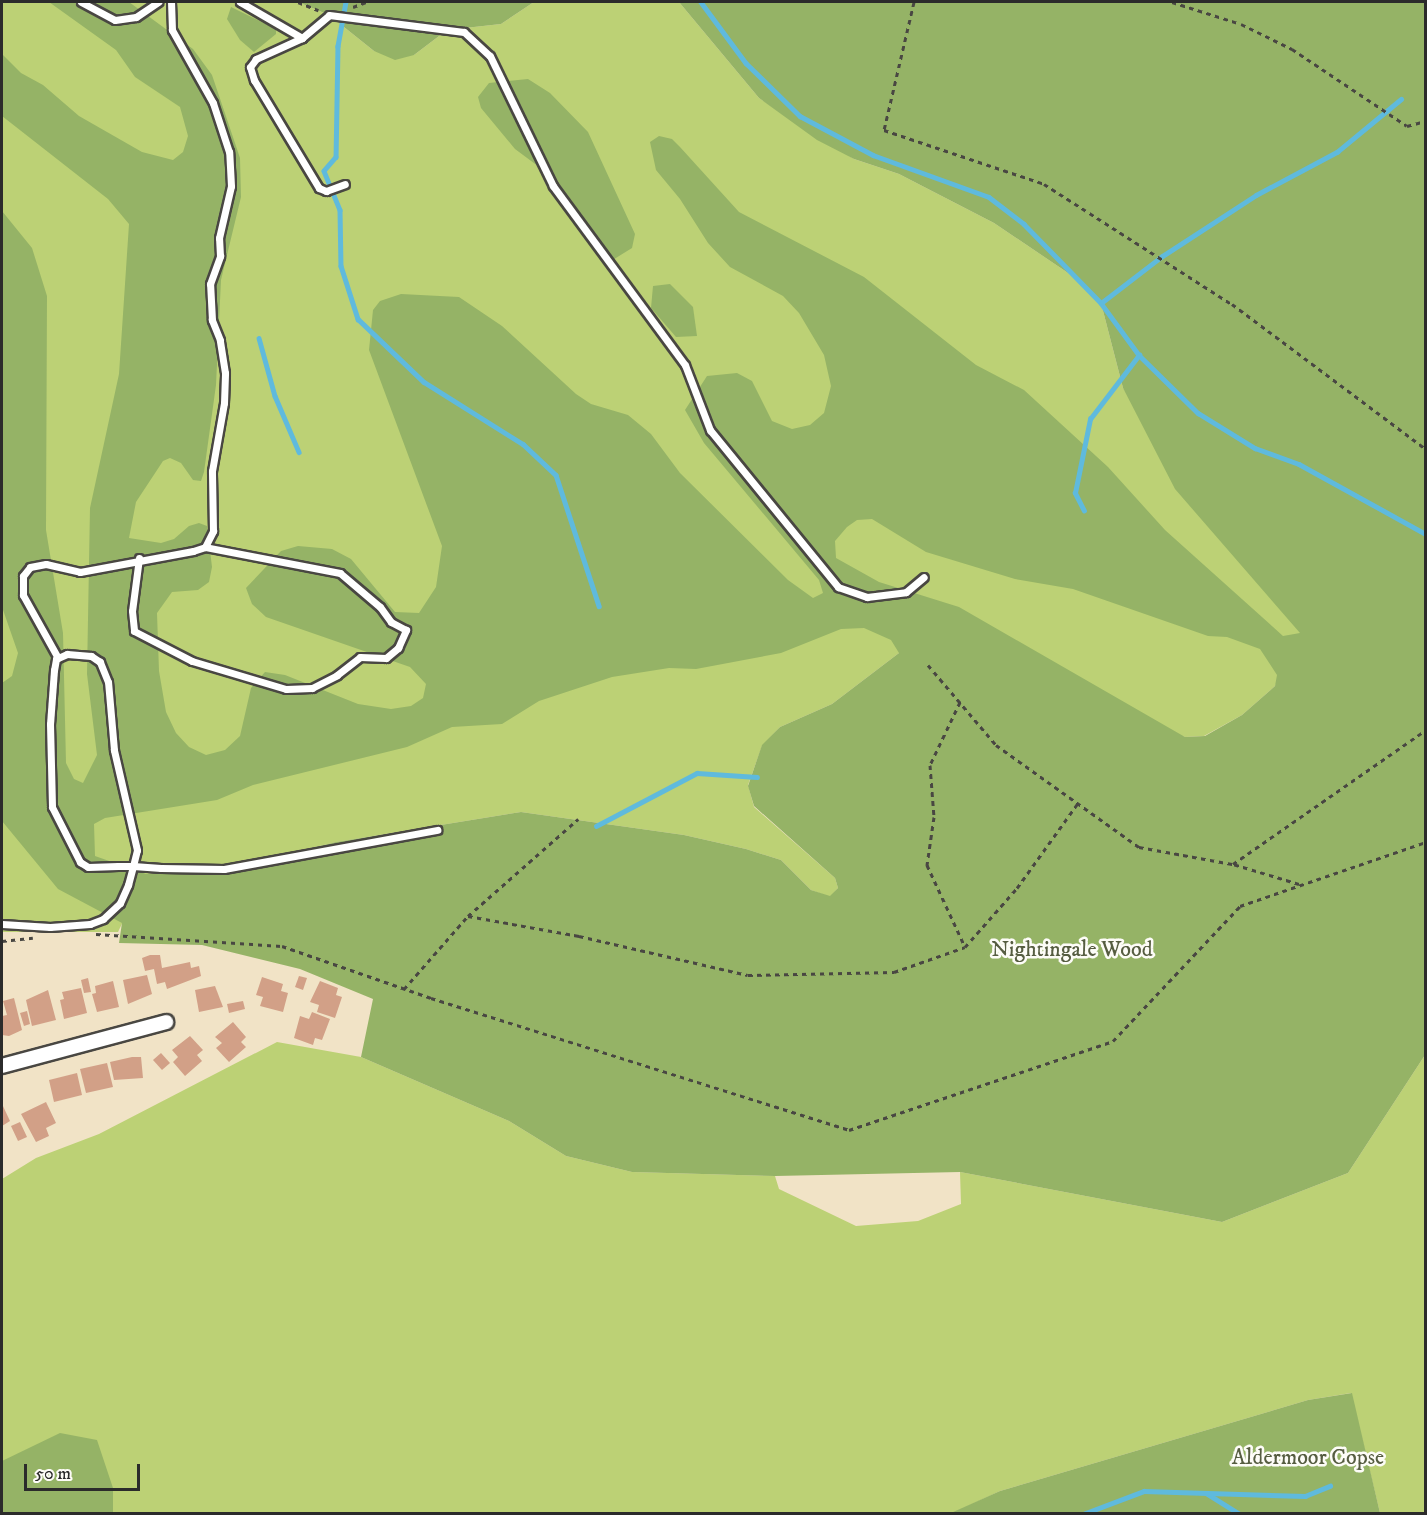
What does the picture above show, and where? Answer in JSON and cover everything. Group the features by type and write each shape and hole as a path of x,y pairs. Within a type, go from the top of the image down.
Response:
{"street":[{"path":"2,1066 166,1022"}],"lane":[{"path":"81,2 115,20 136,17 158,2"},
{"path":"171,2 171,30 213,102 229,152 231,186 219,238 220,256 210,284 212,320 220,340 225,373 224,403 212,471 213,531 205,547"},
{"path":"240,2 302,38"},
{"path":"345,184 331,189 319,188 254,80 250,67 256,59 302,38 333,16 464,32 490,56 553,186 685,365 710,430 838,586 867,597 906,592 924,578"},
{"path":"138,558 132,611 134,631 192,661 286,689 312,687 337,675 360,657 386,658 398,648 406,630 391,622 380,607 340,573 205,547 138,558 80,572 46,564 30,567 23,576 23,595 58,658 50,724 52,807 80,862 88,867 224,869 437,830"},
{"path":"2,924 90,924 120,903 137,850 114,750 108,682 100,662 91,656 67,654 58,658"}],"path":[{"path":"914,2 884,130 1044,184 1232,304 1425,449"},
{"path":"1172,2 1242,24 1292,49 1407,126 1425,122"},
{"path":"928,665 996,745 1139,847 1233,864 1301,885"},
{"path":"960,702 930,765 934,817 927,865 965,948"},
{"path":"1233,864 1425,730"},
{"path":"468,916 579,936 748,975 894,972 965,948 1017,888 1078,803"},
{"path":"404,989 468,916 578,819"},
{"path":"86,934 282,946 404,989 849,1130 1113,1041 1240,906 1425,842"},
{"path":"2,941 44,938"}],"green space":[{"path":"2,2 298,2 329,15 374,51 414,55 447,30 501,24 534,2 679,2 759,98 854,159 899,174 994,223 1077,279 1101,303 1123,388 1301,633 1275,686 1242,715 1204,736 1185,737 899,653 832,704 780,727 762,746 748,785 754,807 835,878 838,888 830,897 811,890 781,860 746,849 684,835 521,812 336,842 212,872 146,874 118,932 2,932"},
{"name":"Nightingale Wood","path":"49,2 129,2 193,49 212,75 240,158 241,197 221,280 216,385 204,472 201,481 193,480 181,463 170,458 163,461 136,502 129,538 161,543 174,539 189,526 199,523 207,526 212,567 209,582 198,590 172,592 157,613 159,671 166,712 176,733 189,747 206,755 225,750 240,736 251,688 265,672 285,675 358,704 391,709 411,706 423,698 426,684 410,667 266,617 252,604 246,588 281,551 298,546 332,549 351,559 395,612 419,613 436,587 442,546 369,350 373,310 380,301 401,294 459,297 502,326 576,394 591,404 628,415 651,434 680,473 788,580 813,598 823,593 819,580 704,443 685,410 707,376 737,373 752,381 772,421 792,429 810,425 824,413 831,386 824,355 799,313 783,296 730,267 708,243 680,199 656,170 650,142 659,136 672,139 739,212 864,277 976,365 1024,390 1108,467 1165,530 1283,636 1300,633 1175,489 1123,388 1101,303 1077,279 994,223 899,174 854,159 817,140 759,98 679,2 1425,2 1425,1055 1348,1173 1222,1222 960,1172 775,1176 632,1172 566,1156 509,1121 361,1057 373,999 300,969 202,945 119,943 122,923 58,889 2,821 2,683 12,676 18,653 2,607 2,211 32,248 47,296 46,530 63,633 66,763 74,779 83,783 97,755 87,674 90,508 119,374 129,224 108,199 2,116 2,54 21,73 43,85 79,116 142,152 173,160 183,152 188,136 180,107 135,77 116,50","holes":["872,519 926,552 1015,579 1073,589 1208,636 1227,637 1260,649 1277,675 1275,686 1242,715 1205,736 1185,737 959,607 879,582 836,558 835,541 847,527 857,520","864,628 891,640 899,653 832,704 780,727 762,745 748,786 754,806 835,878 838,888 830,896 811,890 781,860 746,849 684,835 521,812 336,842 212,872 146,874 95,856 94,824 105,818 217,800 253,785 407,747 452,727 502,724 539,701 612,677 669,668 696,669 781,653 841,629"]},
{"path":"298,2 534,2 501,24 447,30 414,55 395,60 374,51 329,15"},
{"path":"231,7 276,29 276,34 254,52 240,40 227,19"},
{"path":"528,79 550,93 588,132 635,234 632,248 611,261 554,178 515,149 481,108 478,97 489,83"},
{"path":"670,284 693,307 697,336 676,337 651,308 653,286"},
{"path":"277,1042 361,1057 509,1121 566,1156 632,1172 775,1176 779,1189 856,1226 918,1221 961,1204 960,1172 1222,1222 1348,1173 1425,1055 1425,1513 1380,1513 1351,1393 1308,1400 1000,1491 951,1514 113,1513 113,1488 2,1461 2,1179 36,1158 99,1134"},
{"name":"Aldermoor Copse","path":"1352,1393 1380,1513 951,1513 1000,1491 1308,1400"},
{"path":"60,1433 97,1440 113,1488 113,1513 2,1513 2,1461"}],"building":[{"path":"160,955 162,968 190,962 191,968 199,966 201,976 167,989 165,982 157,984 154,969 145,971 142,958"},
{"path":"147,975 152,994 128,1004 123,980"},
{"path":"299,976 307,978 303,990 295,987"},
{"path":"262,977 283,984 281,991 288,993 283,1012 260,1006 263,997 256,995"},
{"path":"88,978 91,992 84,993 81,980"},
{"path":"113,981 119,1007 97,1012 92,994 96,993 95,986"},
{"path":"320,981 338,988 336,995 342,997 335,1018 317,1012 319,1005 310,1002"},
{"path":"215,986 223,1007 199,1012 195,990"},
{"path":"81,988 87,1013 64,1019 60,1000 64,999 62,992"},
{"path":"48,990 56,1020 32,1026 26,1000"},
{"path":"14,998 22,1030 9,1036 2,1035 2,1016 7,1015 3,1001"},
{"path":"243,1001 245,1009 229,1013 227,1004"},
{"path":"27,1011 30,1024 24,1026 20,1013"},
{"path":"312,1012 330,1019 322,1040 315,1038 313,1045 294,1038 300,1016 309,1019"},
{"path":"233,1022 246,1037 241,1042 246,1047 229,1062 216,1048 222,1043 215,1037"},
{"path":"190,1036 203,1050 197,1055 202,1061 185,1076 173,1062 178,1057 172,1050"},
{"path":"161,1053 170,1063 162,1070 153,1060"},
{"path":"141,1057 143,1078 114,1080 110,1062"},
{"path":"107,1063 113,1087 86,1093 80,1069"},
{"path":"77,1073 82,1095 54,1102 49,1080"},
{"path":"46,1102 56,1123 46,1128 49,1136 36,1142 21,1114"},
{"path":"2,1104 10,1121 2,1126"},
{"path":"20,1122 27,1137 18,1141 11,1126"}],"waterway":[{"path":"346,2 338,46 336,157 324,171 340,210 341,266 358,319 424,382 523,444 556,475 599,606"},
{"path":"701,2 746,63 800,116 873,155 989,197 1024,224 1101,303 1139,355"},
{"path":"1101,303 1161,257 1256,195 1337,152 1401,99"},
{"path":"259,338 275,396 299,452"},
{"path":"1084,511 1075,493 1090,419 1139,355 1198,413 1255,448 1299,464 1426,534"},
{"path":"596,826 697,773 757,777"},
{"path":"1083,1514 1144,1491 1305,1496 1330,1486"},
{"path":"1206,1493 1240,1514"}]}
